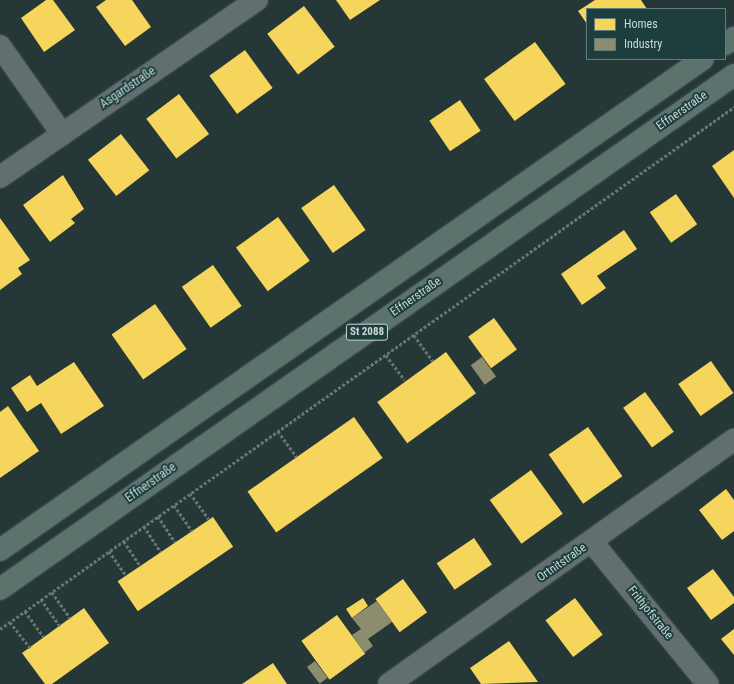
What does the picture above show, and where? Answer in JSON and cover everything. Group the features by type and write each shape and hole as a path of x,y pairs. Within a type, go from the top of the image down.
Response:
{"main road":[{"name":"St 2088","path":"0,550 702,60"},
{"name":"Effnerstraße","path":"0,588 734,75"}],"street":[{"name":"Asgardstraße","path":"0,177 257,0"},
{"path":"0,46 62,134"},
{"name":"Ortnitstraße","path":"389,684 592,542 734,440"},
{"name":"Frithjofstraße","path":"592,542 708,684"}],"path":[{"path":"0,629 734,108"},
{"path":"414,335 433,361"},
{"path":"386,354 405,380"},
{"path":"278,431 297,457"},
{"path":"190,493 209,519"},
{"path":"174,505 192,531"},
{"path":"158,516 175,542"},
{"path":"144,526 161,552"},
{"path":"124,541 140,566"},
{"path":"109,551 126,575"},
{"path":"52,592 70,618"},
{"path":"41,599 60,626"},
{"path":"25,611 44,637"},
{"path":"10,622 30,648"}],"building: Homes":[{"path":"46,0 53,0 75,30 44,52 21,18"},
{"path":"106,0 132,0 151,27 125,46 96,7"},
{"path":"336,0 380,0 350,20"},
{"path":"595,0 641,0 646,8 586,8 586,23 578,11"},
{"path":"304,6 335,47 298,74 267,34"},
{"path":"535,42 566,84 515,121 484,79"},
{"path":"245,50 273,88 237,114 209,76"},
{"path":"179,94 209,134 176,159 146,119"},
{"path":"460,100 481,131 450,151 429,121"},
{"path":"121,134 149,170 116,196 88,160"},
{"path":"734,150 734,198 712,166"},
{"path":"63,175 84,209 71,219 75,223 50,242 23,205"},
{"path":"334,185 366,230 333,253 301,208"},
{"path":"676,194 697,224 671,243 650,212"},
{"path":"278,217 310,261 268,291 236,248"},
{"path":"0,218 30,260 18,268 22,274 0,290"},
{"path":"624,230 637,249 597,276 606,288 582,305 561,274"},
{"path":"213,265 242,306 211,328 182,287"},
{"path":"155,304 187,349 143,379 112,334"},
{"path":"494,318 517,350 491,368 468,337"},
{"path":"446,352 476,393 407,443 377,402"},
{"path":"711,361 733,393 701,416 678,384"},
{"path":"74,362 104,406 61,434 41,403 27,412 11,388 30,375 37,386"},
{"path":"645,392 674,432 652,448 623,408"},
{"path":"8,406 39,451 0,478 0,412"},
{"path":"354,417 383,458 276,533 248,492"},
{"path":"588,427 622,476 583,504 549,455"},
{"path":"531,470 563,514 521,544 490,500"},
{"path":"726,489 734,500 734,531 722,540 699,510"},
{"path":"213,517 233,547 138,611 118,581"},
{"path":"474,538 492,565 455,590 437,563"},
{"path":"713,569 734,597 734,603 711,620 687,588"},
{"path":"403,579 427,612 400,632 375,599"},
{"path":"363,598 368,606 352,618 346,609"},
{"path":"575,598 603,635 573,657 545,620"},
{"path":"84,608 109,643 52,684 45,684 22,653"},
{"path":"337,615 365,654 330,680 301,641"},
{"path":"734,629 734,655 721,639"},
{"path":"509,641 538,682 481,684 470,668"},
{"path":"273,663 287,684 242,684"}],"building: Industry":[{"path":"482,357 496,376 485,385 471,365"},
{"path":"377,601 392,622 368,639 373,646 364,653 352,635 361,629 352,618"},
{"path":"315,661 328,678 320,684 307,667"}]}
